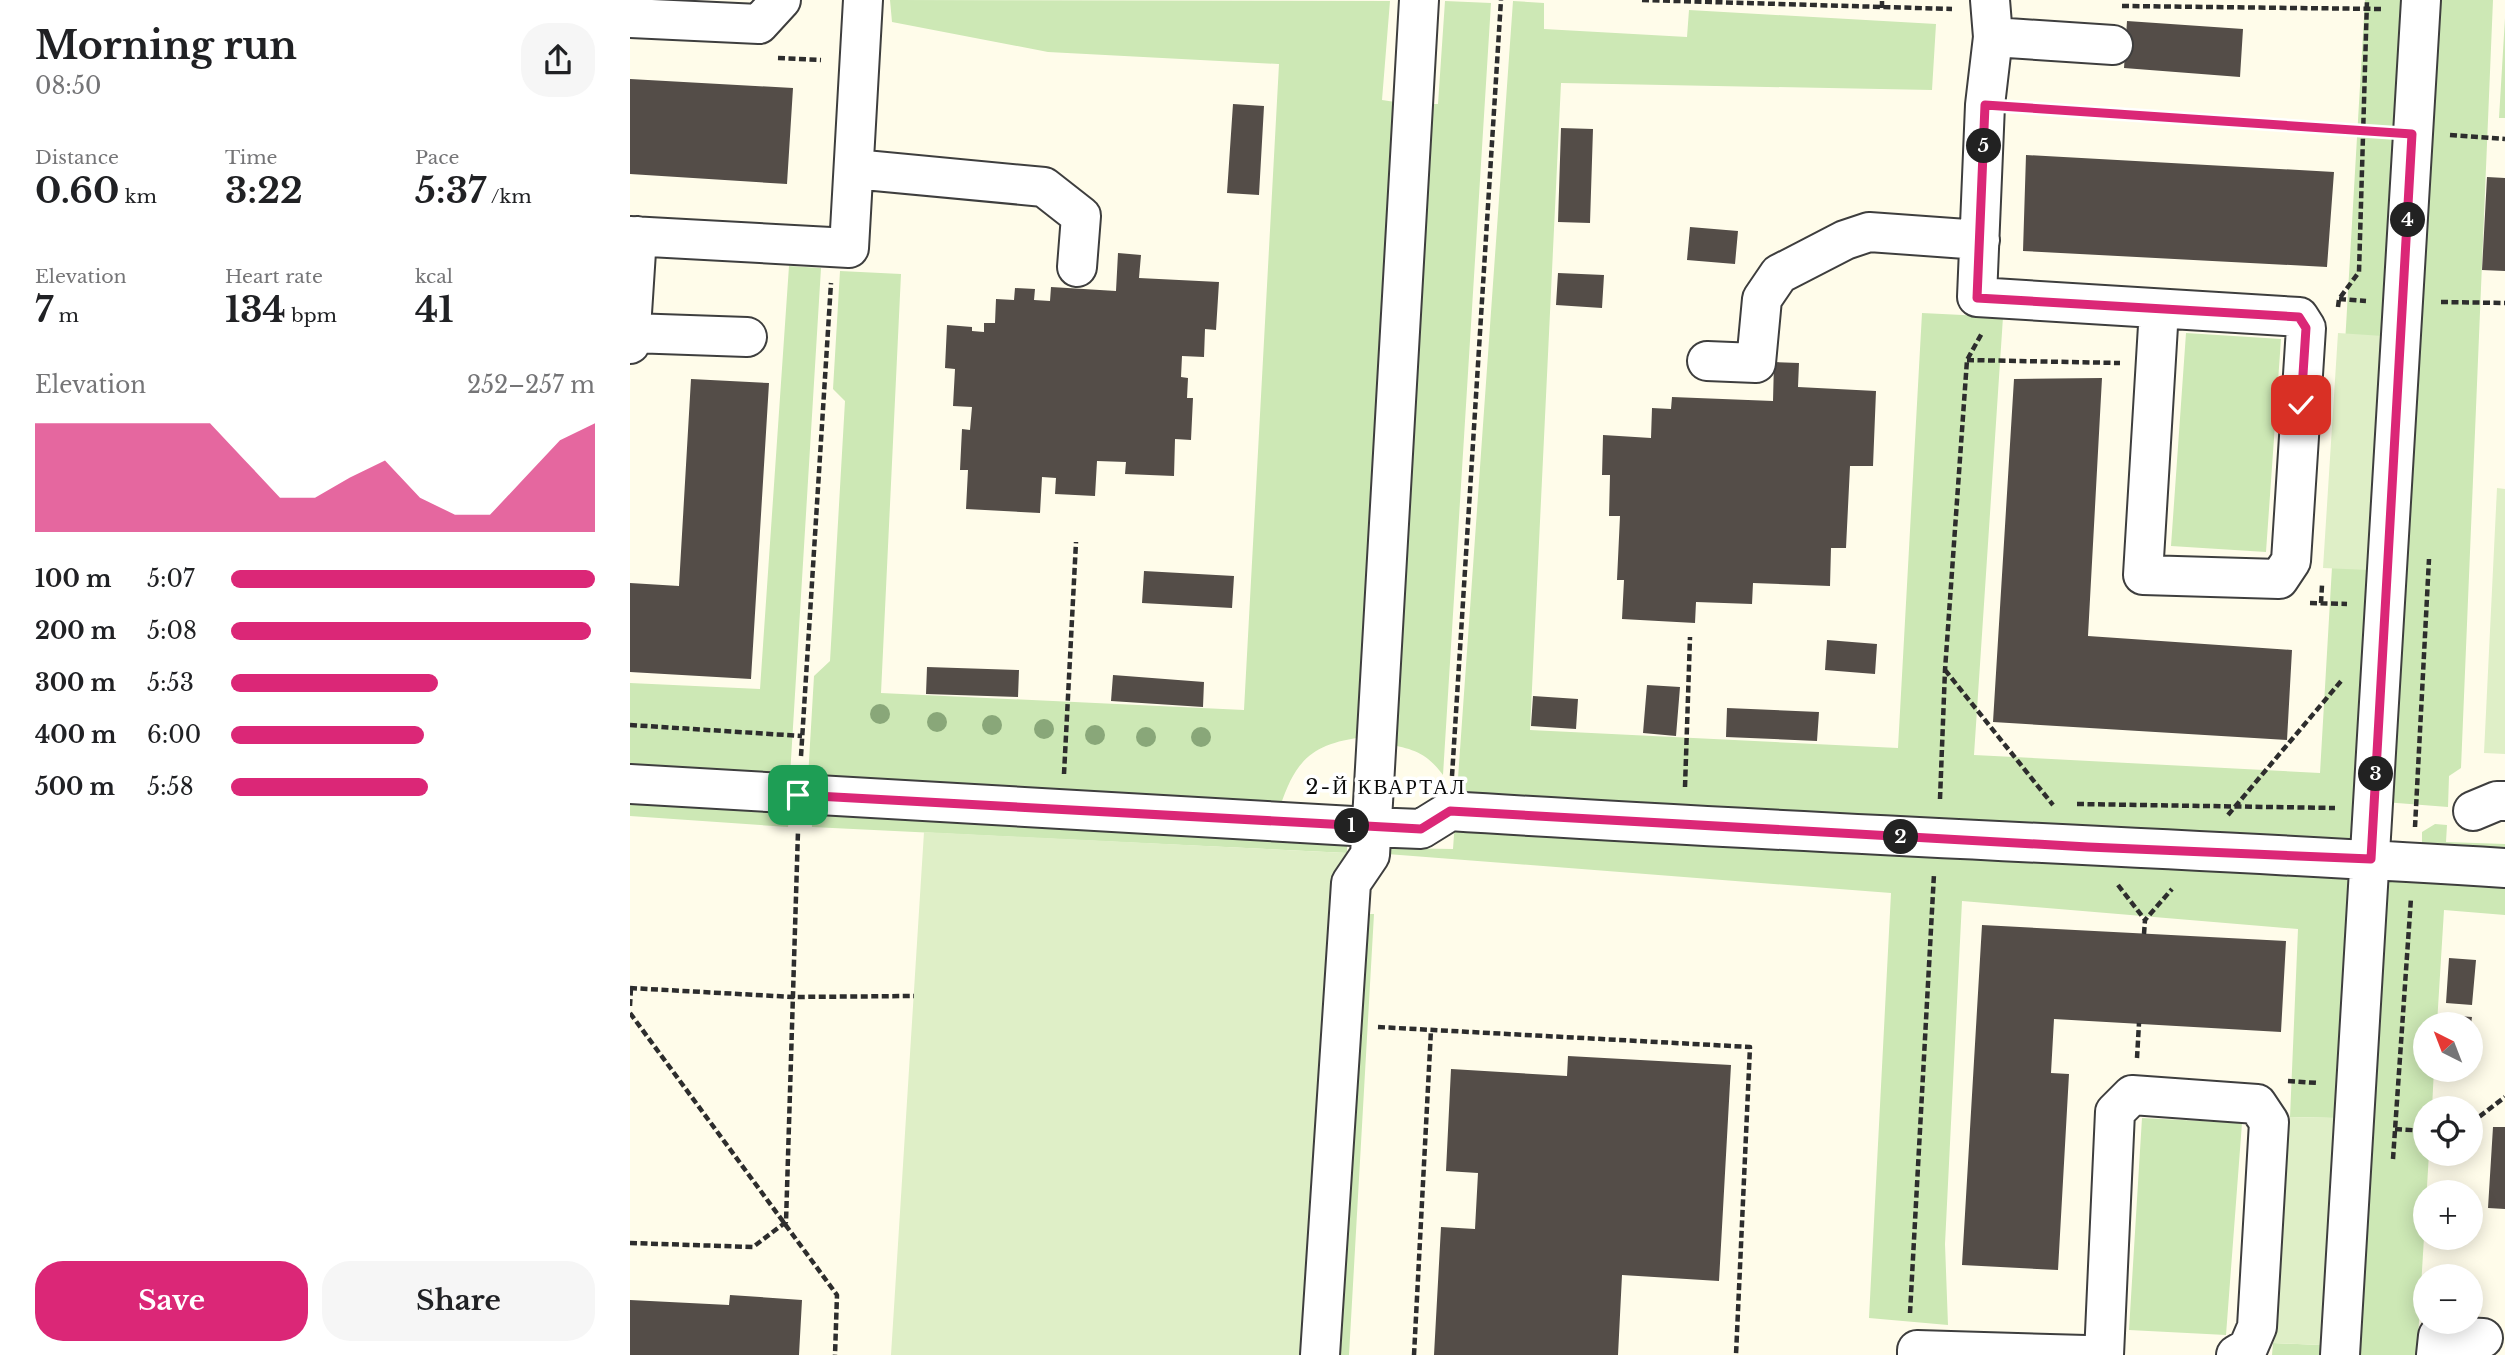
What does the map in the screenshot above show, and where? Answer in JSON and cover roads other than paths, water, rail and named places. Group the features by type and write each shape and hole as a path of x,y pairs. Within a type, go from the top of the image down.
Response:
{"street":[{"path":"630,18 759,24 781,0"},
{"path":"630,344 633,236 838,247 854,169 863,0"},
{"path":"1320,1355 1351,883 1370,855 1419,0"},
{"path":"1990,0 1993,37 1985,105 1977,298 2299,317 2306,328 2291,561 2279,579 2143,576 2159,309"},
{"path":"2340,1355 2421,0"},
{"path":"1993,37 2113,45"},
{"path":"854,169 1044,187 1081,216 1077,267"},
{"path":"1707,361 1756,363 1762,299 1779,274 1845,240 1868,232 1980,240"},
{"path":"631,333 747,337"},
{"path":"630,784 1370,827 1421,829 1450,811 1682,826 2371,859 2505,868"},
{"path":"2104,1355 2115,1112 2132,1095 2257,1104 2269,1122 2257,1327 2248,1349 2236,1355"},
{"path":"2436,1355 2438,1336 2483,1338"},
{"path":"1917,1353 2086,1355"}],"district":[{"name":"2-Й КВАРТАЛ","path":"1386,787"}]}
